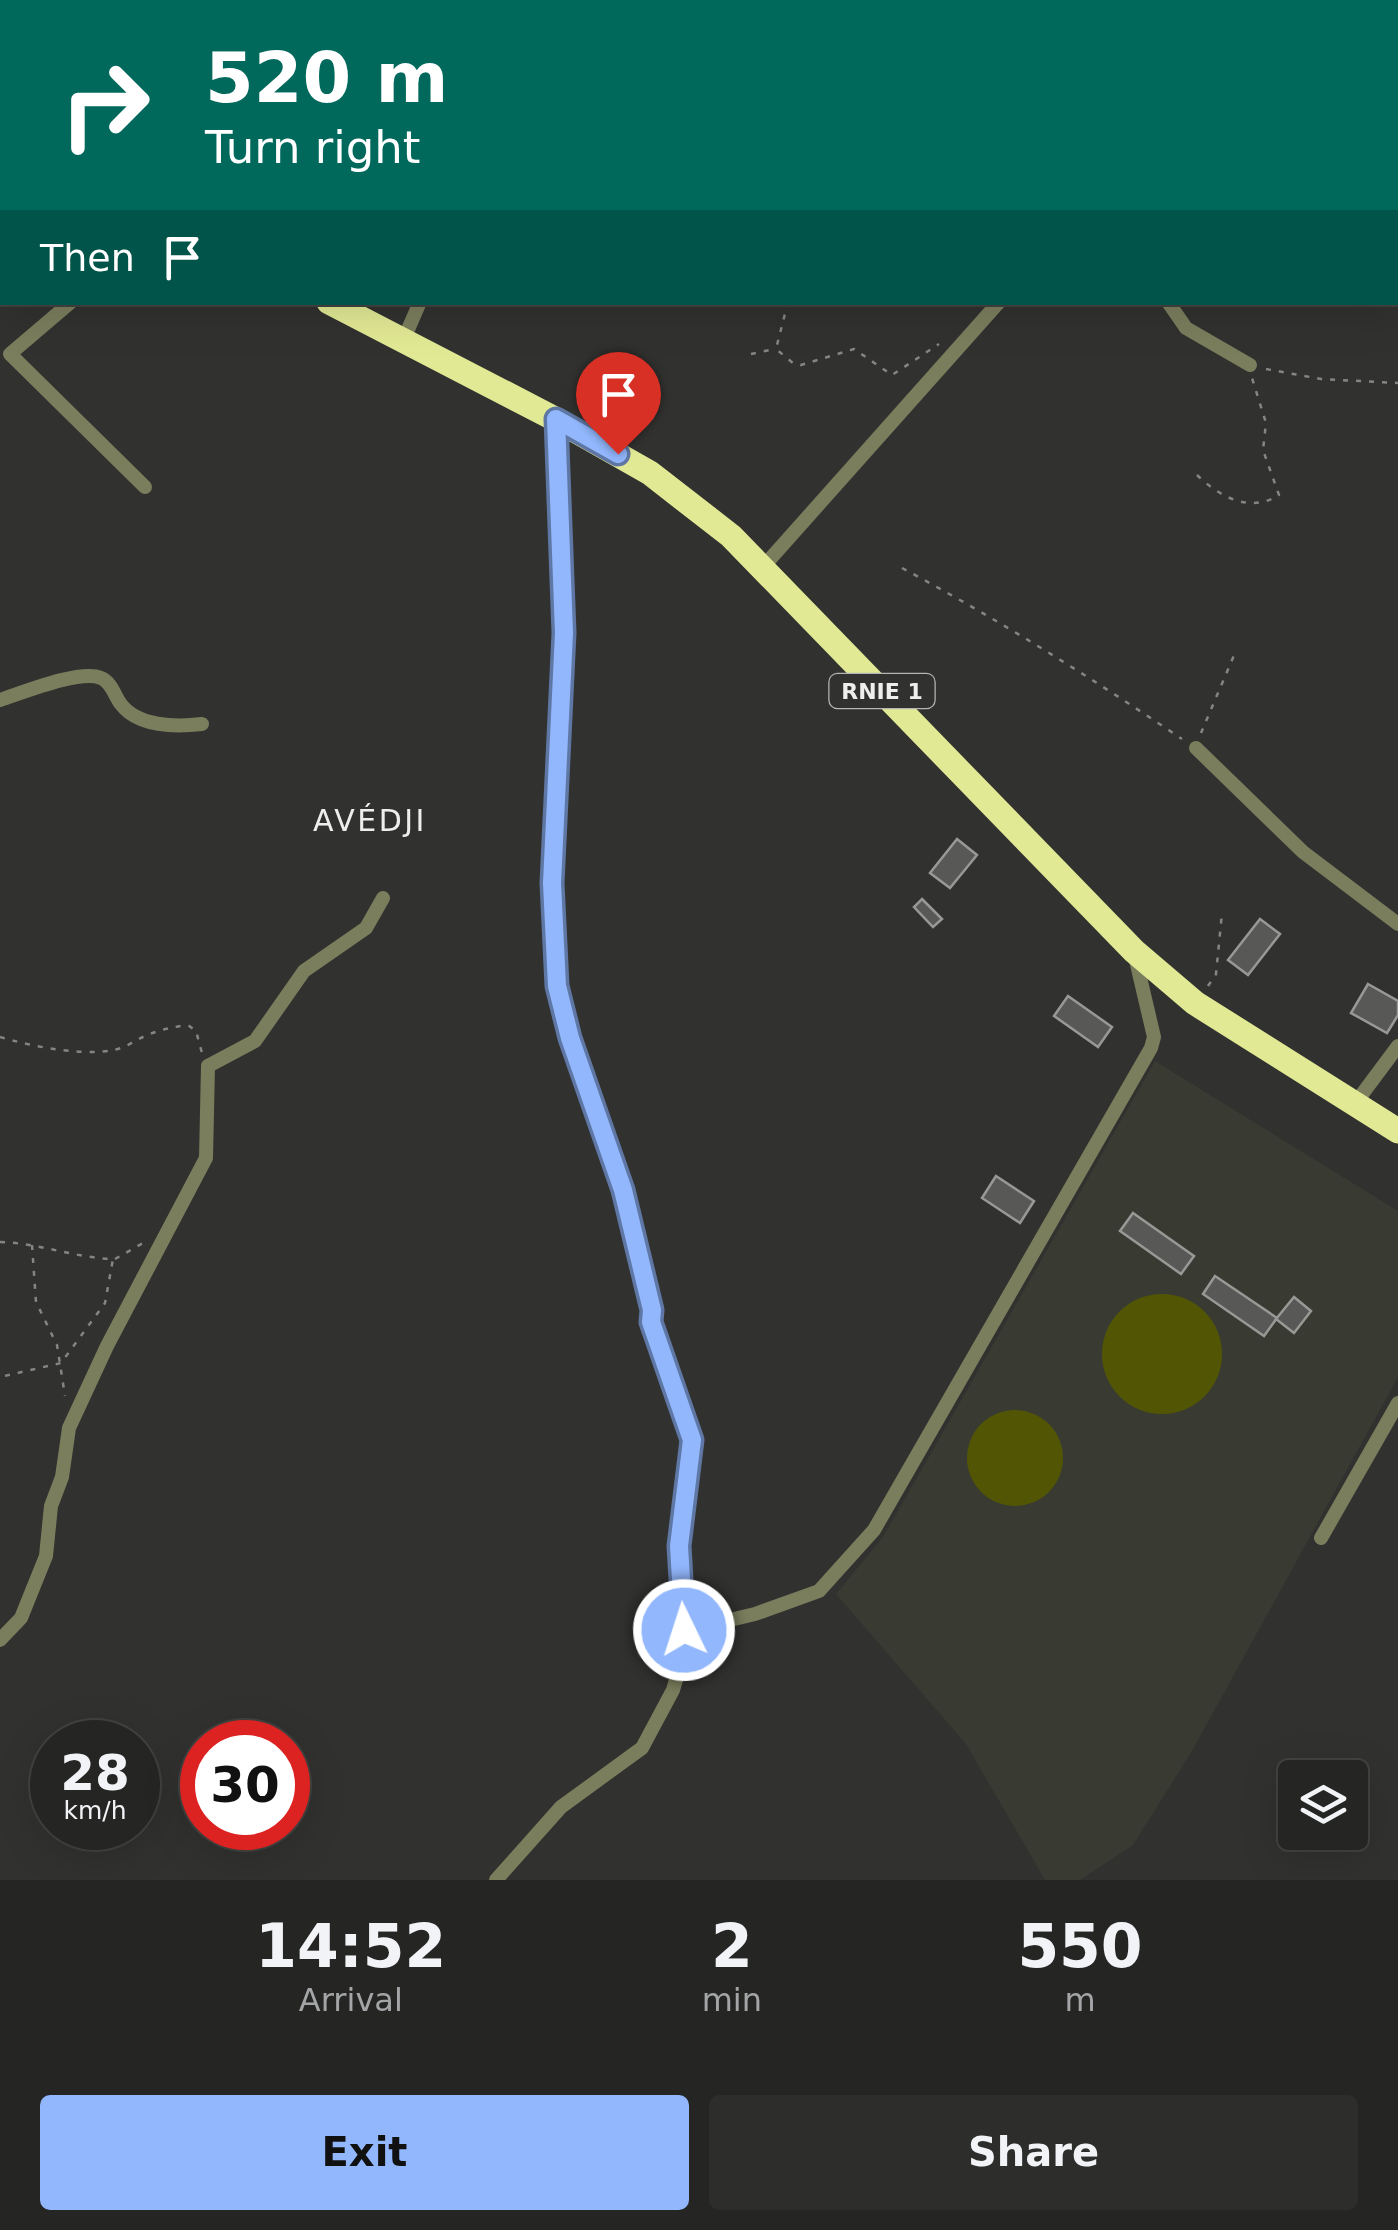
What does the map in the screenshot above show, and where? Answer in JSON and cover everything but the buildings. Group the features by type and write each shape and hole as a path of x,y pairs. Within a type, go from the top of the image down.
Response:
{"highway":[{"name":"RNIE 1","path":"335,305 650,472 763,567 1134,951 1195,1003 1398,1130"}],"street":[{"path":"67,305 10,354 145,486"},
{"path":"403,342 419,305"},
{"path":"763,567 996,305"},
{"path":"1170,305 1186,328 1250,366"},
{"path":"496,1880 560,1808 642,1748 673,1690 684,1630 679,1546 692,1440 651,1322 652,1310 623,1190 570,1038 557,986 552,883 564,633 556,419"},
{"path":"0,700 80,676 96,676 110,686 128,712 158,724 202,724"},
{"path":"1196,748 1303,852 1398,924"},
{"path":"0,1640 21,1618 46,1556 51,1506 62,1476 69,1428 107,1346 206,1158 208,1066 255,1041 304,971 366,928 382,898"},
{"path":"684,1630 755,1614 818,1590 884,1517 1018,1274 1151,1048 1154,1037 1134,951"},
{"path":"1354,1105 1398,1046"},
{"path":"1321,1538 1398,1403"}],"path":[{"path":"776,349 787,305"},
{"path":"751,354 776,349 794,363 802,364 860,350 892,375 940,344"},
{"path":"1197,475 1216,494 1241,504 1279,495 1263,450 1266,423 1250,366 1321,379 1398,384"},
{"path":"902,568 957,602 982,611 1048,648 1196,748 1234,653"},
{"path":"1212,980 1216,974 1222,913"},
{"path":"0,1037 80,1052 127,1045 139,1036 188,1024 196,1031 208,1066"},
{"path":"0,1242 32,1243 88,1258 113,1260 102,1308 61,1362 0,1377"},
{"path":"32,1243 38,1309 57,1345 69,1428"}],"shaded area":[{"path":"1155,1061 1398,1211 1398,1377 1192,1751 1133,1845 1080,1880 1045,1880 966,1744 836,1594 883,1537"},
{"path":"1162,1294 1185,1299 1204,1312 1217,1331 1222,1354 1217,1377 1204,1396 1185,1409 1162,1414 1139,1409 1120,1396 1107,1377 1102,1354 1107,1331 1120,1312 1139,1299"},
{"path":"1015,1410 1033,1414 1049,1424 1059,1440 1063,1458 1059,1476 1049,1492 1033,1502 1015,1506 997,1502 981,1492 971,1476 967,1458 971,1440 981,1424 997,1414"}],"district":[{"name":"AVÉDJI","path":"370,820"}],"route":[{"path":"618,454 556,419 564,633 557,729 554,955 570,1038 623,1190 652,1310 651,1322 692,1440 678,1562 684,1630"}]}
